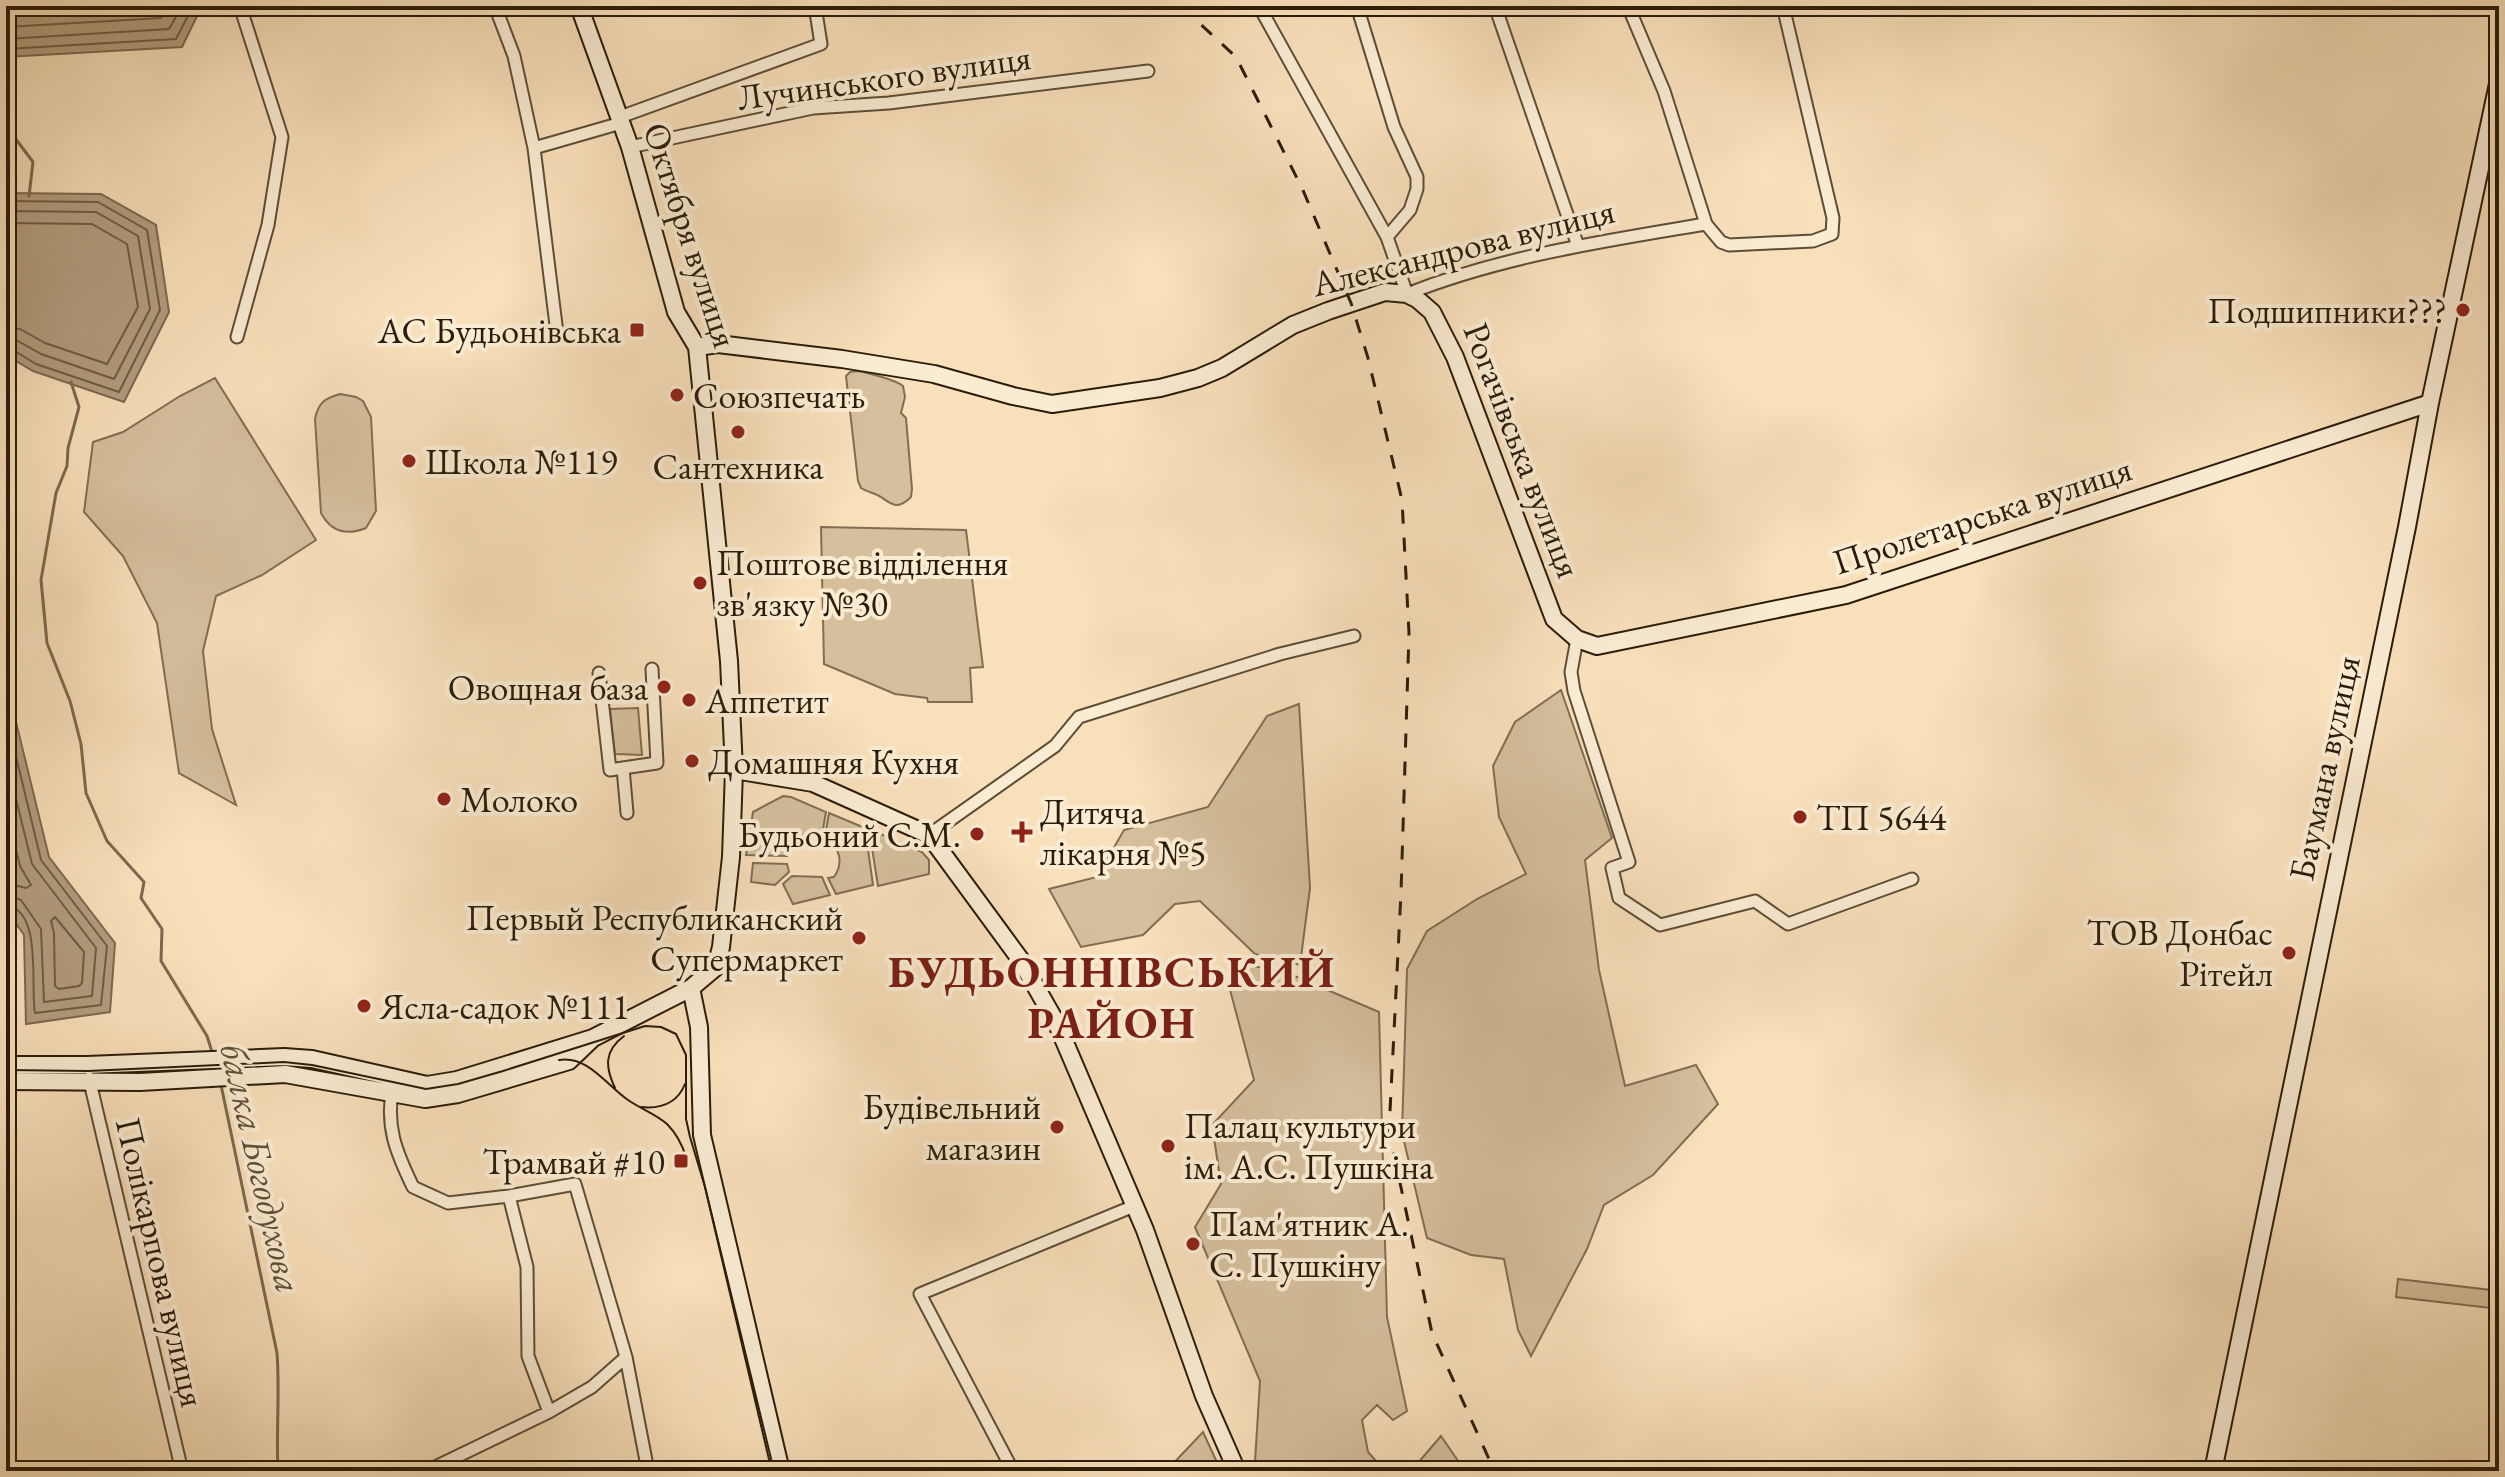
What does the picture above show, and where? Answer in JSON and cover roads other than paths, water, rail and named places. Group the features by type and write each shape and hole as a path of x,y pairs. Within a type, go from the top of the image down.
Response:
{"main road":[{"name":"Октября вулиця","path":"393,1086 457,1080 593,1038 691,988 716,967 721,947 731,857 734,770 729,661 697,347 676,312 630,147 579,6"},
{"name":"Баумана вулиця","path":"2213,1471 2499,79"},
{"name":"Александрова вулиця","path":"697,347 718,344 842,359 934,374 1052,404 1160,388 1198,378 1222,368 1293,325 1385,292 1407,294"},
{"name":"Рогачівська вулиця","path":"1407,294 1432,312 1455,357 1510,495 1554,619 1577,639"},
{"name":"Пролетарська вулиця","path":"1577,639 1597,646 1846,595 2430,403"},
{"path":"734,770 813,783 929,835 1031,975 1057,1024 1134,1206 1204,1396 1237,1471"},
{"path":"691,988 699,1027 702,1135 781,1471"},
{"path":"6,1065 172,1080 284,1057 312,1059 393,1086"},
{"path":"6,1081 164,1063 242,1068"}],"street":[{"path":"237,337 268,225 282,137 240,6"},
{"path":"495,6 514,56 534,148 557,333"},
{"name":"Лучинського вулиця","path":"621,120 821,44 815,6"},
{"name":"Рогачівська вулиця","path":"1259,6 1387,237 1407,294"},
{"path":"1357,6 1394,127 1417,177 1417,189 1410,210 1387,237"},
{"path":"1495,6 1578,246"},
{"path":"1628,6 1664,91 1706,224 1721,242 1729,245 1825,239 1832,234 1833,218 1783,6"},
{"name":"Лучинського вулиця","path":"630,147 813,108 889,103 1148,71"},
{"path":"534,148 621,120"},
{"name":"Александрова вулиця","path":"1407,294 1449,277 1578,246 1706,224"},
{"path":"929,835 1055,746 1079,717 1280,654 1354,636"},
{"path":"1577,639 1571,672 1574,691 1629,862 1612,868 1619,898 1660,925 1755,901 1788,924 1912,879"},
{"path":"599,673 610,770 657,763 652,669"},
{"path":"623,768 627,813"},
{"name":"Полікарпова вулиця","path":"88,1074 182,1471"},
{"path":"393,1086 389,1104 394,1146 413,1187 448,1203 575,1184 626,1357 648,1471"},
{"path":"509,1196 527,1267 528,1356 549,1412"},
{"path":"1013,1471 920,1294 1134,1206"},
{"path":"427,1471 549,1412 592,1387 626,1357"}],"water":[{"path":"6,6 202,6 182,47 6,57"},
{"path":"6,193 101,194 156,225 169,312 124,402 33,371 6,355"},
{"path":"6,681 49,857 115,943 110,1012 26,1024 24,935 6,909"}],"waterway":[{"name":"балка Богодухова","path":"6,126 33,162 29,196"},
{"name":"балка Богодухова","path":"71,382 79,407 68,448 67,466 56,493 41,580 47,643 70,701 81,744 86,793 107,841 144,882 141,898 162,929 161,961 207,1036 213,1055"},
{"name":"балка Богодухова","path":"221,1085 277,1353 278,1471"}],"tram line":[{"path":"6,1070 88,1071 284,1062 426,1089 458,1084 645,1026 661,1027 676,1034 686,1055 686,1119 690,1137 774,1471"},
{"path":"615,1088 608,1060 613,1048 624,1036"},
{"path":"559,1060 579,1062 588,1067 628,1100 663,1120 681,1143 686,1157"},
{"path":"641,1107 668,1104 678,1096 685,1084"}],"railway":[{"path":"1181,6 1236,57 1302,188 1351,303 1368,358 1402,500 1409,633 1401,893 1389,1131 1432,1333 1497,1471"}],"place":[{"name":"Подшипники???","path":"2463,310"},
{"name":"АС Будьонівська","path":"637,330"},
{"name":"Союзпечать","path":"677,395"},
{"name":"Сантехника","path":"738,432"},
{"name":"Школа №119","path":"409,461"},
{"name":"Поштове відділення зв'язку №30","path":"700,583"},
{"name":"Овощная база","path":"664,687"},
{"name":"Аппетит","path":"689,700"},
{"name":"Домашняя Кухня","path":"692,761"},
{"name":"Молоко","path":"444,799"},
{"name":"ТП 5644","path":"1800,817"},
{"name":"Дитяча лікарня №5","path":"1022,832"},
{"name":"Будьоний С.М.","path":"977,834"},
{"name":"Первый Республиканский Супермаркет","path":"859,938"},
{"name":"ТОВ Донбас Рітейл","path":"2289,953"},
{"name":"Ясла-садок №111","path":"364,1006"},
{"name":"Будівельний магазин","path":"1057,1127"},
{"name":"Палац культури ім. А.С. Пушкіна","path":"1168,1146"},
{"name":"Трамвай #10","path":"681,1161"},
{"name":"Пам'ятник А. С. Пушкіну","path":"1193,1244"}],"district":[{"name":"БУДЬОННІВСЬКИЙ РАЙОН","path":"1112,996"}]}
